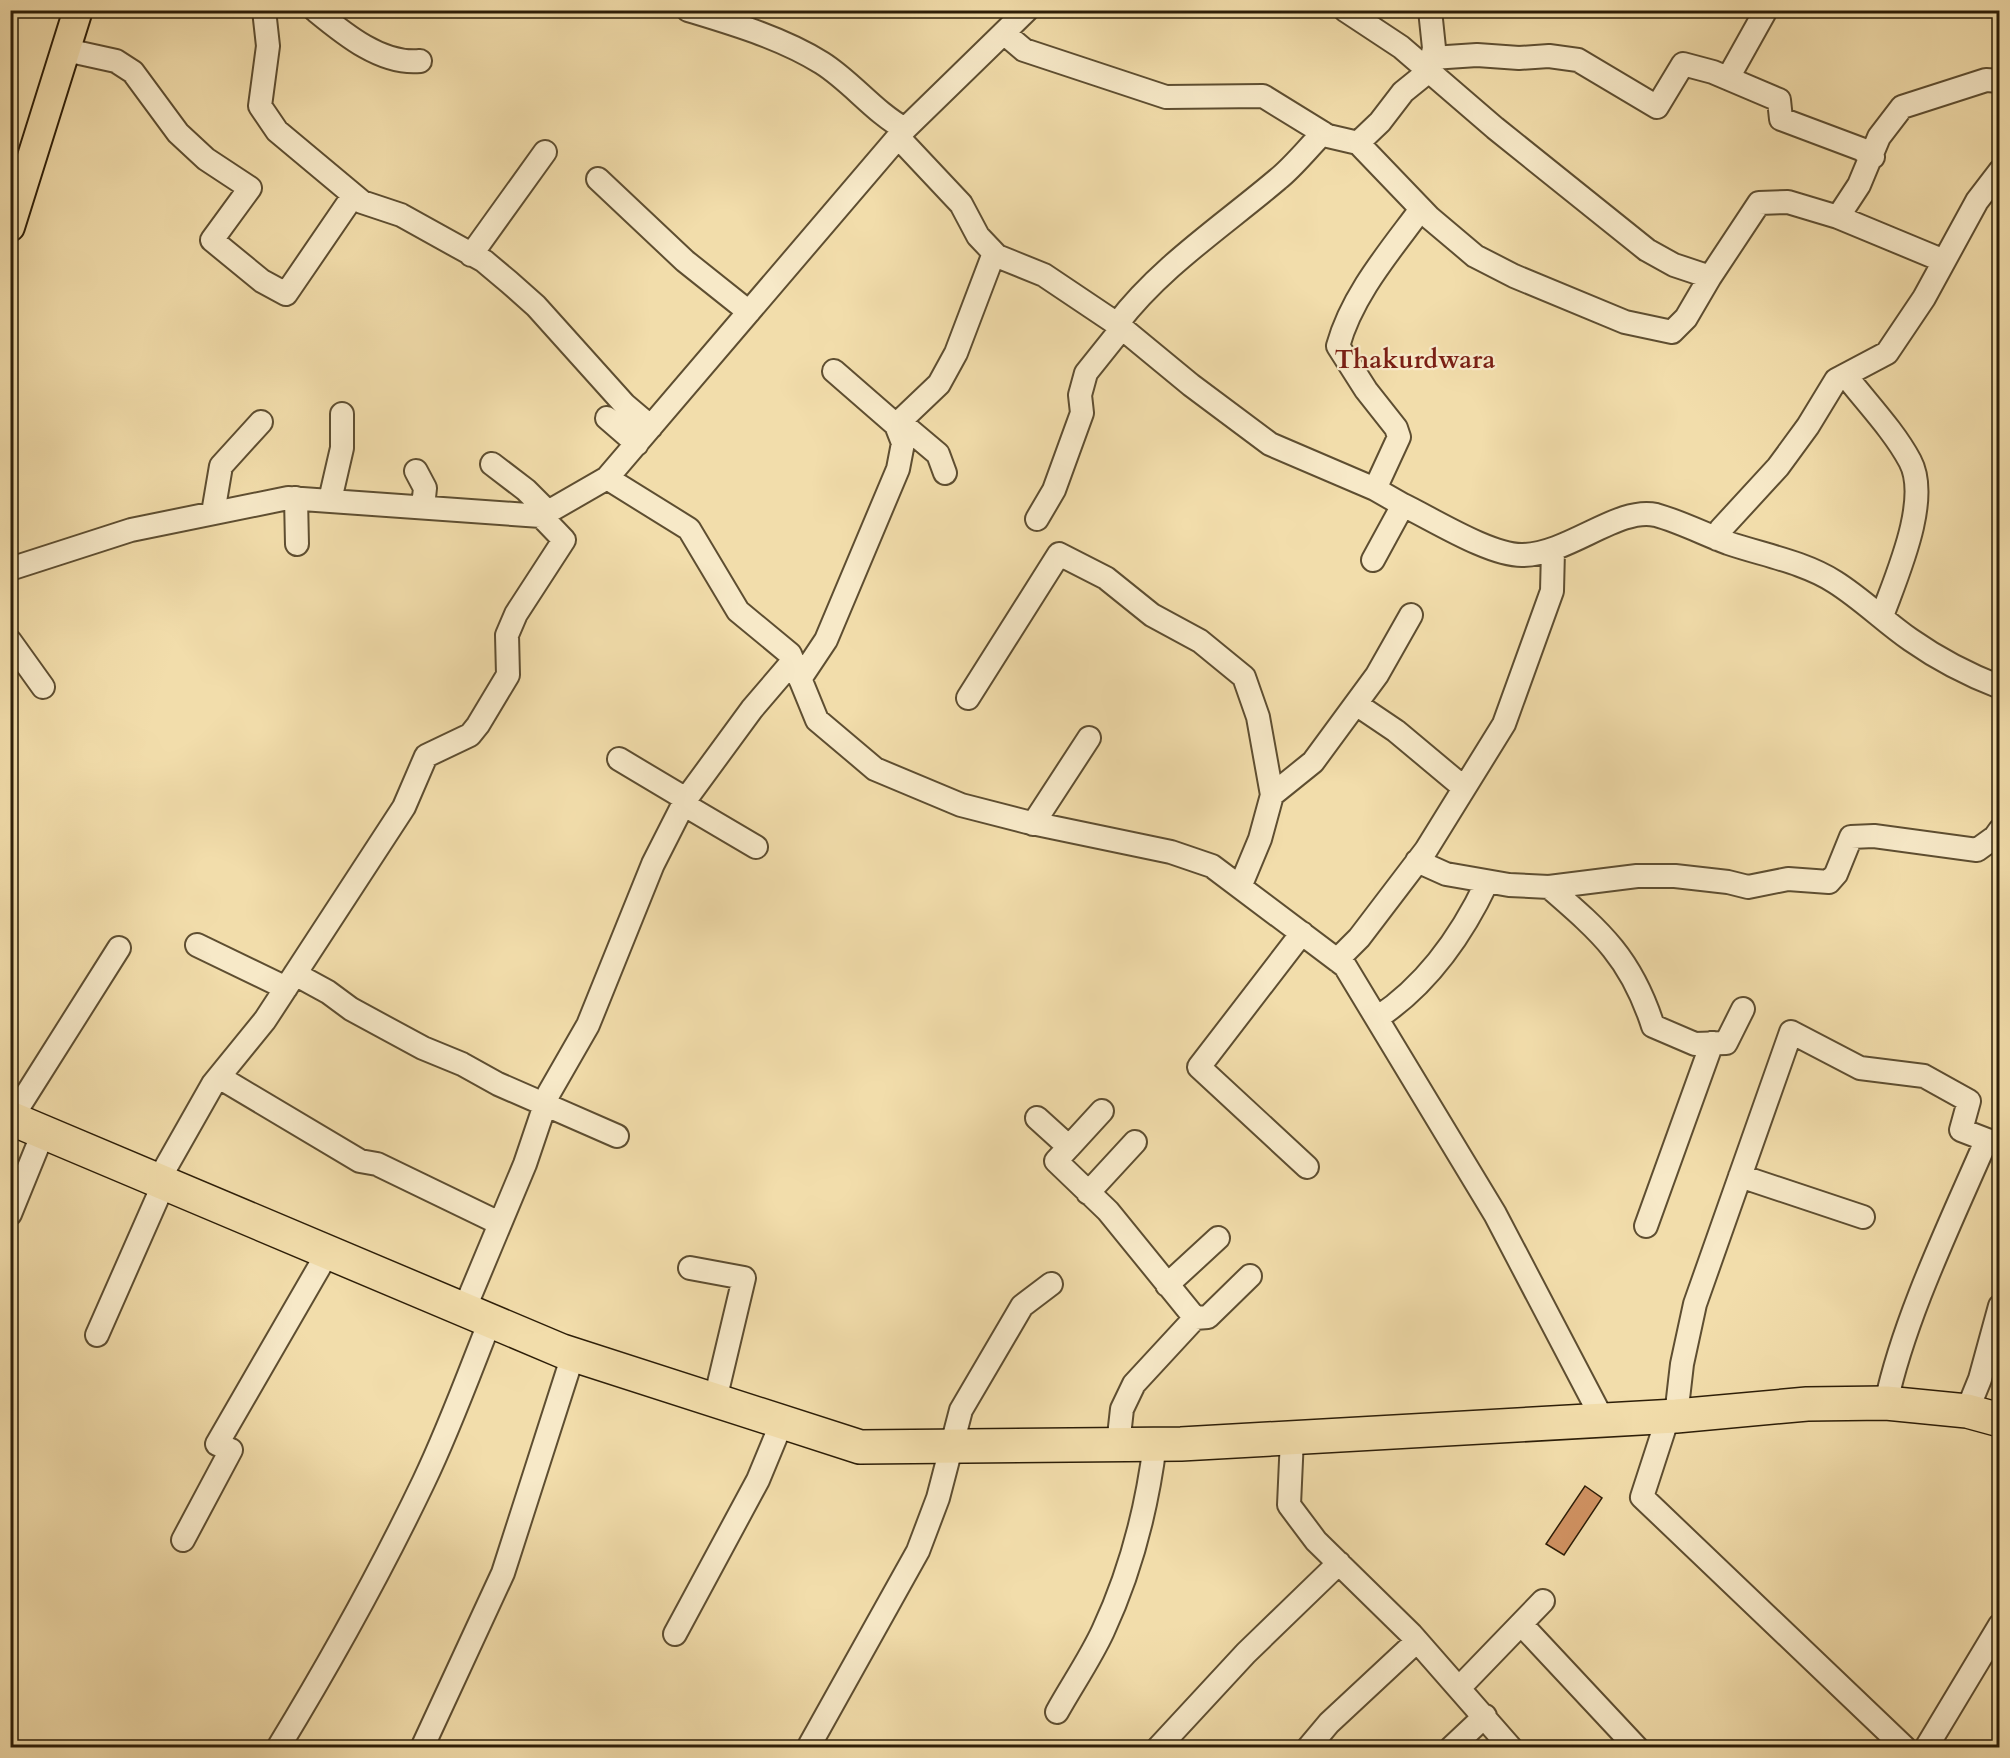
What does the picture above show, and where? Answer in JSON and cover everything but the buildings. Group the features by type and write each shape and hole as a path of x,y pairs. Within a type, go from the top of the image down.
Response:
{"highway":[{"path":"11,1119 573,1355 860,1447 1118,1445 1292,1438 1672,1416 1807,1404 1886,1403 1967,1411 2000,1420"}],"main road":[{"path":"10,227 77,11"}],"street":[{"path":"264,10 268,46 260,106 277,131 362,202 401,214 484,261 536,306 625,405 644,435"},
{"path":"315,10 376,53 406,63 420,61"},
{"path":"688,10 773,38 822,63 856,89 902,133 961,204 978,236 994,253 1044,275 1119,326 1191,386 1270,444 1375,489 1402,505 1500,553 1524,555 1553,550 1640,512 1657,516 1717,539 1801,566 1833,580 1910,639 1942,660 2000,687"},
{"path":"10,569 131,530 213,513 247,497 296,498 544,514 607,478 902,133 1027,10"},
{"path":"1345,10 1430,65 1647,250 1674,265 1710,277"},
{"path":"1358,143 1380,122 1403,92 1430,65 1434,48 1430,10"},
{"path":"1728,78 1766,10"},
{"path":"1004,33 1024,50 1166,97 1263,96 1323,133 1358,143 1421,209 1475,256 1625,322 1672,332 1686,318 1759,203 1788,202 1838,217 1944,261"},
{"path":"66,50 116,61 133,72 178,133 206,159 250,188 212,240 262,280 286,294 353,196"},
{"path":"1430,65 1477,55 1578,60 1657,107 1683,64 1728,78 1779,100 1781,119 1861,149 1873,157"},
{"path":"1838,217 1873,157 1879,136 1902,107 1986,80 2000,81"},
{"path":"1037,519 1054,490 1082,412 1080,395 1086,373 1119,326 1171,268 1281,177 1323,133"},
{"path":"471,255 545,152"},
{"path":"1717,539 1720,529 1778,467 1836,380 1887,353 1924,298 1977,201 2000,171"},
{"path":"598,179 685,261 749,312"},
{"path":"1375,489 1399,437 1396,428 1359,380 1338,346 1342,332 1376,269 1421,209"},
{"path":"898,423 939,384 956,353 994,253"},
{"path":"834,371 938,454 945,473"},
{"path":"1846,376 1911,463 1916,489 1917,514 1882,616"},
{"path":"330,501 342,448 342,414"},
{"path":"607,418 644,435"},
{"path":"213,513 221,466 261,422"},
{"path":"278,1748 336,1653 388,1556 426,1478 477,1315 499,1223 525,1164 545,1106 588,1025 653,864 685,801 752,708 797,670 826,640 898,469 903,443 898,423"},
{"path":"97,1335 161,1182 219,1077 265,1020 404,807 426,756 470,735 508,675 507,635 516,614 564,540 526,490 492,464"},
{"path":"416,471 425,488 423,507"},
{"path":"607,478 689,529 738,611 790,654 817,720 875,769 961,805 1033,824 1171,852 1212,866 1345,966 1495,1214 1603,1420"},
{"path":"296,498 297,544"},
{"path":"1373,560 1402,505"},
{"path":"1337,960 1359,938 1417,861 1504,724 1552,591 1553,550"},
{"path":"968,698 1010,628 1059,554 1106,578 1152,615 1200,641 1244,677 1258,717 1272,795 1260,840 1240,887"},
{"path":"1272,795 1313,762 1356,704 1411,615"},
{"path":"10,641 43,687"},
{"path":"1356,704 1396,731 1463,787"},
{"path":"1033,824 1089,738"},
{"path":"619,759 756,848"},
{"path":"1417,861 1446,874 1487,882 1550,887 1598,879 1637,876 1675,876 1728,882 1748,887 1788,879 1829,882 1836,874 1851,837 1874,836 1977,850 1995,837 2000,830"},
{"path":"1377,1018 1399,1004 1424,979 1463,929 1487,882"},
{"path":"1550,887 1588,921 1623,958 1643,993 1653,1026 1695,1044 1726,1043 1743,1009"},
{"path":"1302,933 1199,1067 1307,1167"},
{"path":"197,945 290,981 328,992 351,1009 414,1042 545,1106 617,1136"},
{"path":"11,1119 119,948"},
{"path":"1886,1403 1891,1380 1916,1310 1993,1143 1961,1130 1969,1101 1924,1076 1860,1068 1791,1032 1695,1304 1672,1416 1642,1497 1905,1748"},
{"path":"1646,1226 1712,1043"},
{"path":"219,1077 360,1161 377,1164 499,1223"},
{"path":"1102,1111 1056,1161 1108,1211 1195,1318"},
{"path":"1037,1118 1069,1147"},
{"path":"10,1214 44,1132"},
{"path":"1088,1193 1135,1142"},
{"path":"1740,1176 1863,1217"},
{"path":"1167,1285 1218,1238"},
{"path":"183,1540 231,1450 217,1444 328,1252"},
{"path":"690,1268 744,1278 715,1400"},
{"path":"1118,1445 1122,1409 1134,1384 1195,1318 1208,1317 1250,1276"},
{"path":"808,1748 918,1551 938,1498 961,1410 1022,1306 1051,1284"},
{"path":"1967,1411 1980,1379 2000,1306"},
{"path":"422,1748 503,1573 573,1355"},
{"path":"675,1634 758,1480 782,1422"},
{"path":"1292,1438 1289,1505 1316,1541 1417,1641 1511,1748"},
{"path":"1057,1712 1102,1633 1114,1605 1150,1486 1155,1444"},
{"path":"1158,1748 1246,1653 1339,1563"},
{"path":"1459,1688 1543,1601"},
{"path":"1521,1624 1637,1748"},
{"path":"1926,1748 2000,1625"},
{"path":"1308,1748 1329,1723 1417,1641"},
{"path":"1451,1748 1485,1716"}],"district":[{"name":"Thakurdwara","path":"1415,359"}]}
